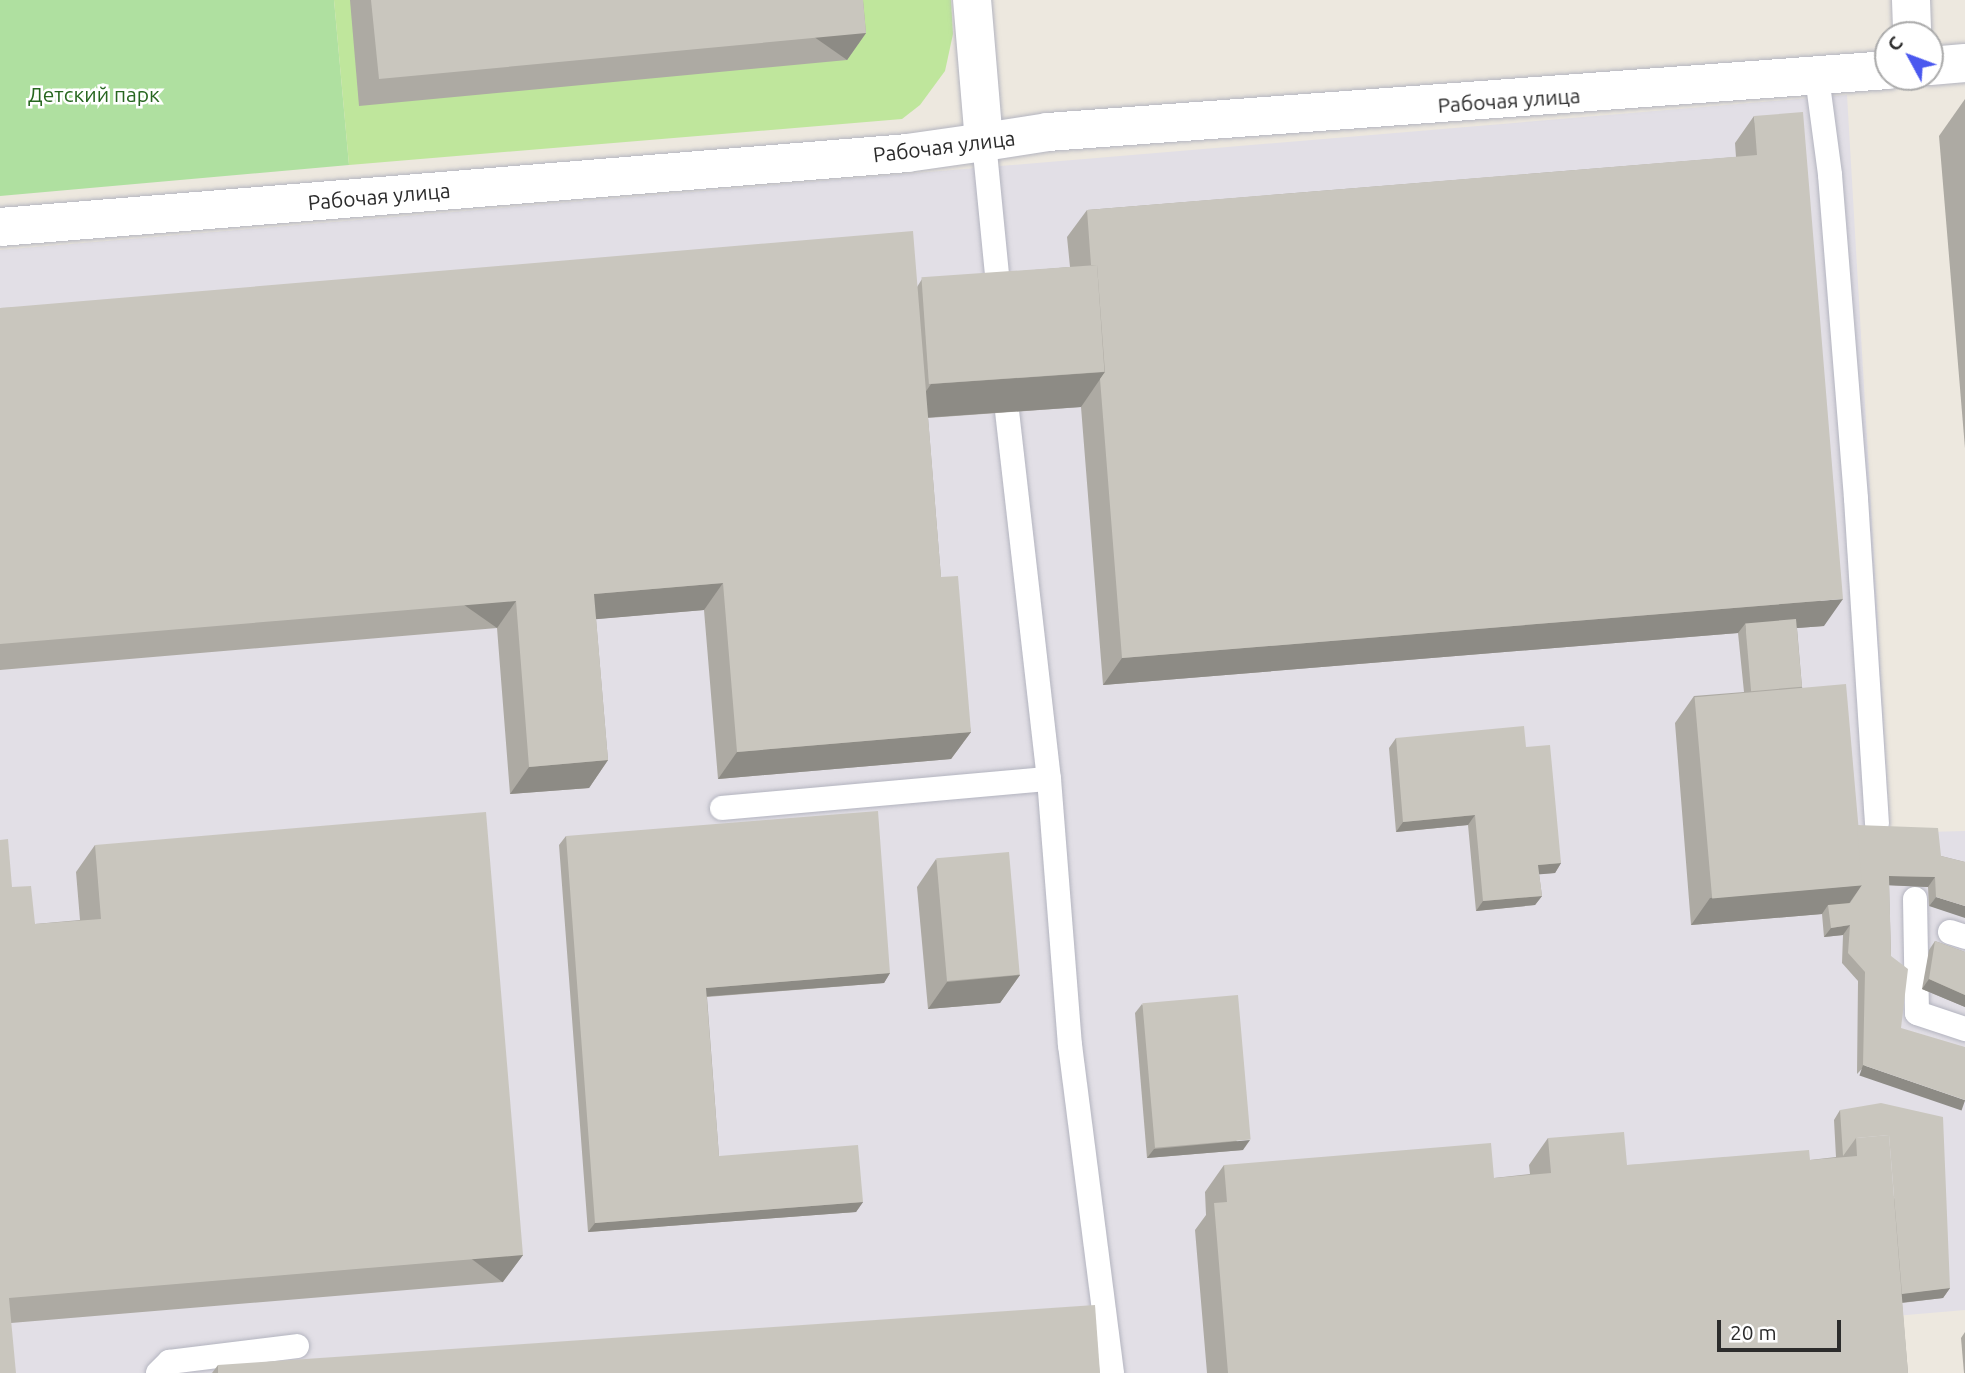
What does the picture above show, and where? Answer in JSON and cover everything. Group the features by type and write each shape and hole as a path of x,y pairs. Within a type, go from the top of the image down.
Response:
{"main road":[{"path":"972,0 984,142"},
{"path":"1911,0 1912,21"},
{"path":"1944,65 1965,63"},
{"name":"Рабочая улица","path":"0,227 893,154 1048,132 1874,71"}],"lane":[{"path":"1817,77 1830,176 1856,499 1877,823"},
{"path":"984,142 1000,306"},
{"path":"1007,411 1049,779 1070,1045 1112,1373"},
{"path":"722,808 1049,779"},
{"path":"1915,899 1917,1013 1965,1029"},
{"path":"158,1373 169,1362 297,1346"}],"shaded area":[{"path":"1847,95 1890,833 1965,831 1965,1310 1883,1317 1887,1373 0,1373 0,250"}],"green space":[{"name":"Детский парк","path":"0,0 334,0 349,165 0,196"},
{"path":"334,0 951,0 953,34 945,71 920,105 902,119 349,165"}],"building":[{"path":"371,0 863,0 866,33 379,79"},
{"path":"1803,112 1843,599 1122,658 1100,379 1105,372 1097,265 1091,265 1087,210 1757,155 1754,116"},
{"path":"913,231 941,577 958,576 971,732 737,752 723,583 594,594 608,760 529,767 516,601 0,644 0,308"},
{"path":"1097,265 1104,372 929,384 921,277"},
{"path":"1796,619 1802,687 1751,691 1745,623"},
{"path":"1846,684 1864,885 1712,898 1695,697"},
{"path":"1524,726 1526,747 1550,745 1561,863 1538,865 1542,896 1483,901 1475,815 1403,822 1396,738"},
{"path":"878,811 890,973 706,988 719,1156 858,1145 863,1202 595,1223 566,836"},
{"path":"486,812 523,1255 9,1298 16,1373 0,1373 0,840 8,839 12,887 31,886 35,924 101,919 95,845"},
{"path":"1857,825 1938,828 1941,856 1965,862 1965,906 1936,897 1935,877 1889,876 1891,956 1908,969 1901,1028 1965,1047 1965,1100 1863,1065 1865,972 1848,953 1850,925 1831,928 1828,905 1850,903 1862,885"},
{"path":"1009,852 1020,975 947,981 936,858"},
{"path":"1935,941 1965,952 1965,995 1929,979"},
{"path":"1238,995 1251,1139 1155,1148 1142,1003"},
{"path":"1881,1103 1943,1117 1950,1288 1902,1294 1889,1135 1856,1138 1843,1156 1840,1110"},
{"path":"1624,1132 1627,1165 1809,1150 1810,1160 1857,1156 1856,1138 1889,1135 1908,1373 1228,1373 1214,1203 1227,1202 1224,1165 1491,1143 1494,1178 1551,1173 1548,1138"},
{"path":"1095,1305 1100,1373 218,1373 218,1365"}]}
